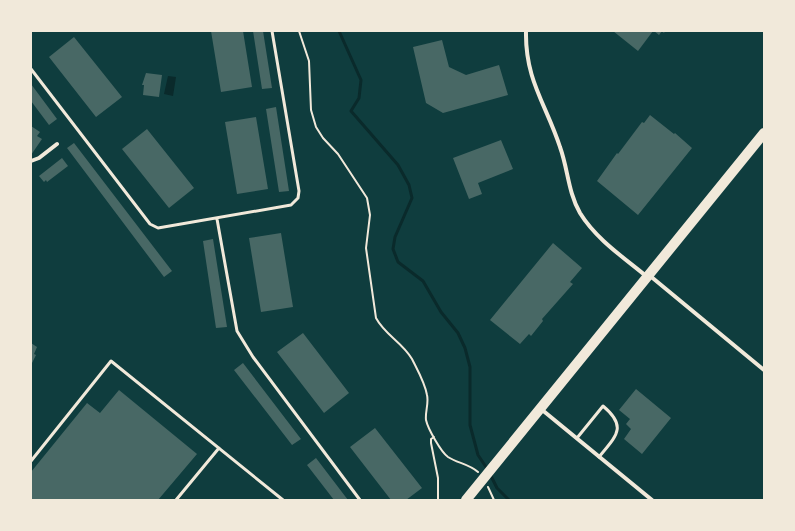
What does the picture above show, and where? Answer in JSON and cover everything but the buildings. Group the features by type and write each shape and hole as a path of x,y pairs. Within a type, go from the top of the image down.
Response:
{"main road":[{"path":"466,500 483,482 496,463 764,133"}],"street":[{"path":"526,31 528,63 533,82 556,133 573,199 591,228 608,244 764,370"},
{"path":"31,161 39,158 57,144"},
{"path":"541,409 652,500"}],"lane":[{"path":"31,69 150,224 158,228 217,219 291,205 298,198 299,191 272,31"},
{"path":"217,219 237,331 253,357 360,500"},
{"path":"31,461 112,361 283,500"},
{"path":"577,438 603,406 615,416 617,435 599,457"},
{"path":"176,500 219,448"}],"path":[{"path":"299,31 309,61 311,110 316,127 323,138 338,154 367,198 370,215 366,248 376,318 381,328 405,348 424,384 428,397 426,419 434,436 448,457 469,465 478,471 494,500"},
{"path":"434,436 431,443 438,478 438,500"}],"water":[{"path":"168,76 176,77 173,96 164,94"}],"waterway":[{"path":"339,31 361,80 359,98 351,111 398,165 409,185 412,198 395,237 393,249 398,262 423,281 441,312 458,333 465,348 470,367 470,425 478,455 488,470"},
{"path":"490,474 497,488 509,500"}]}
